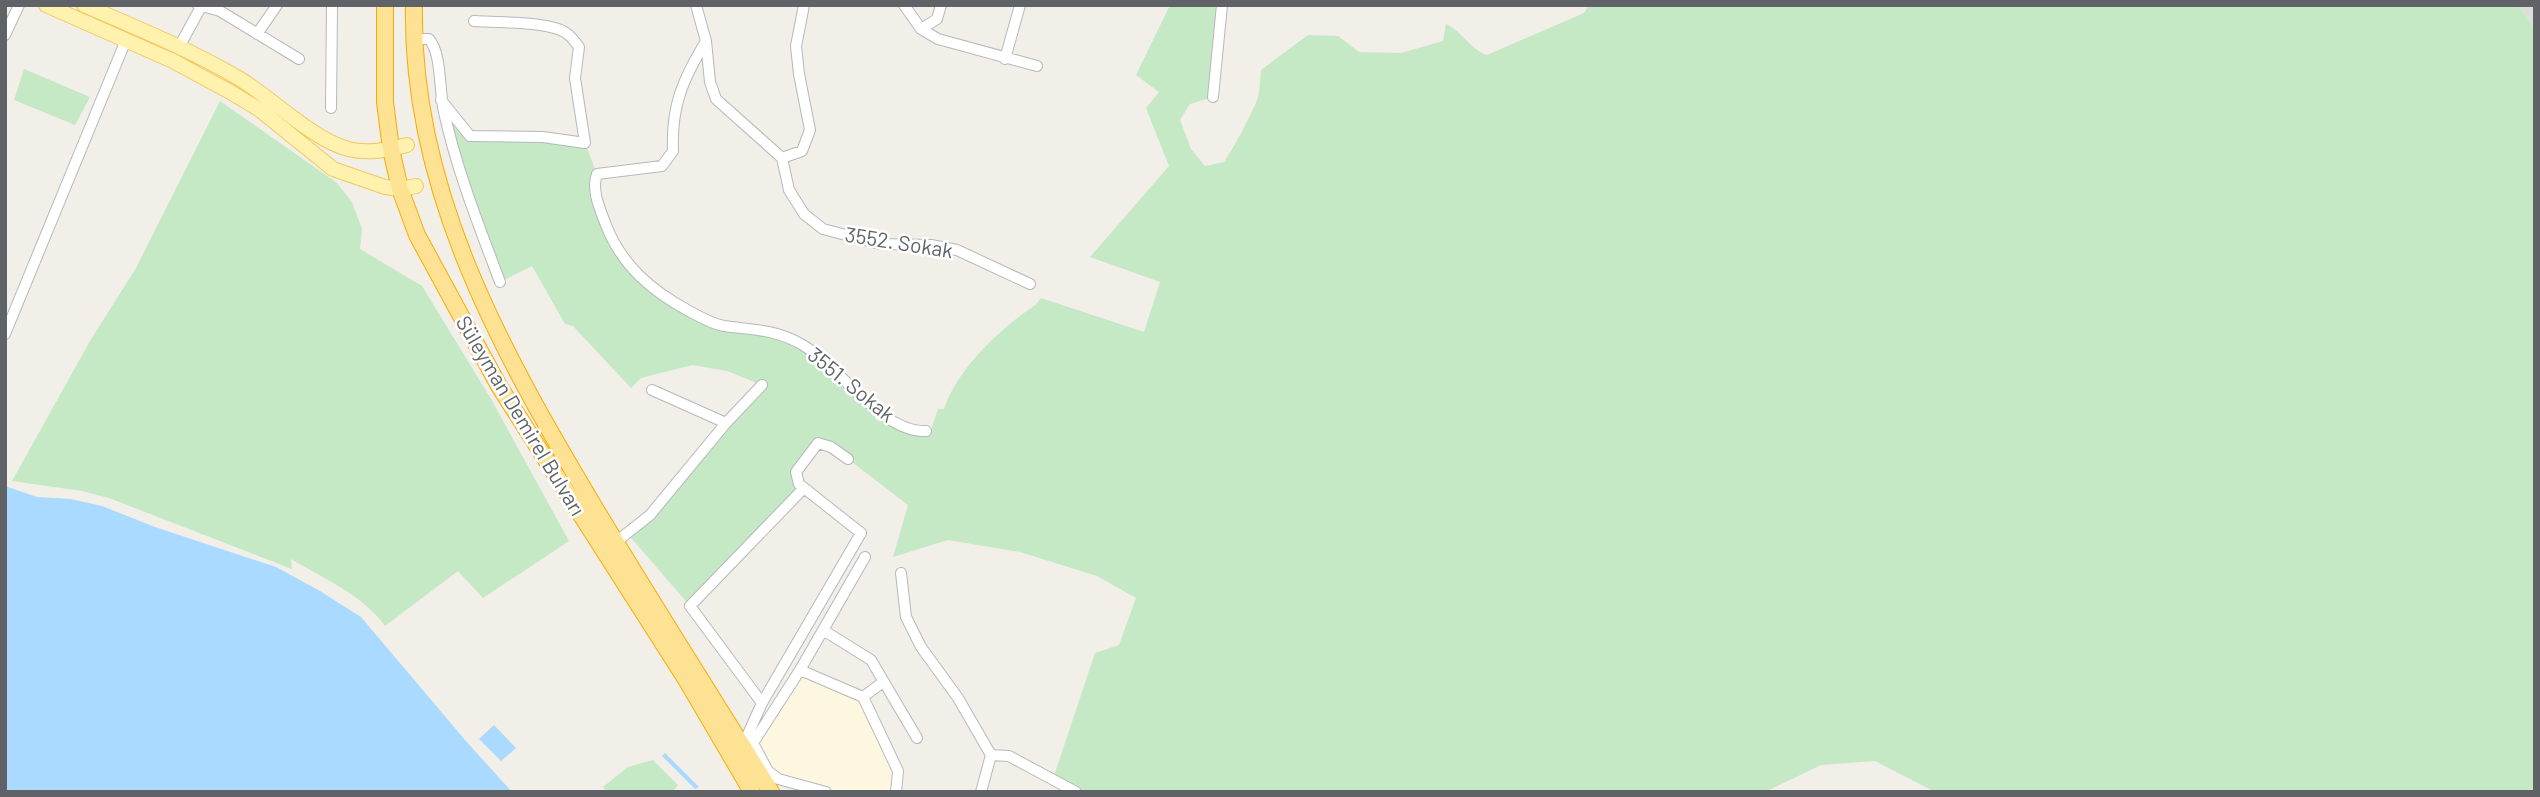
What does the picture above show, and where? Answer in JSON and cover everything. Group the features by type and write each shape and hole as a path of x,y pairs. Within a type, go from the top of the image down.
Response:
{"highway":[{"name":"Süleyman Demirel Bulvarı","path":"385,5 385,102 399,147 395,168 408,187 417,235 499,386 687,681 752,792"},
{"name":"Süleyman Demirel Bulvarı","path":"414,5 422,107 433,158 453,231 479,295 522,380 615,542 760,774 774,785"}],"main road":[{"path":"46,5 173,61 232,93 260,110 333,169 386,187 408,187 430,178 434,171 433,158 423,145 363,152 326,140 240,79 179,47 84,5"}],"street":[{"path":"5,35 19,5"},
{"path":"257,34 277,5"},
{"path":"331,108 332,5"},
{"path":"696,5 706,41 710,82 716,99 782,158 802,151 810,130 796,46 804,5"},
{"path":"904,5 921,29 938,38 1007,53 1037,66"},
{"path":"921,29 937,19 941,5"},
{"path":"1007,53 1020,5"},
{"path":"1213,97 1222,5"},
{"path":"179,47 200,6 220,11 299,59"},
{"path":"441,100 470,136 543,137 585,143 575,78 579,47 571,36 559,29 541,26 474,21"},
{"path":"415,39 429,39 435,47 441,100 453,155 500,282"},
{"path":"5,334 126,40"},
{"name":"3551. Sokak","path":"706,41 689,68 676,102 672,129 673,151 662,166 597,174 594,182 598,202 623,258 649,286 663,296 721,326 761,329 801,344 843,376 875,408 896,423 916,431 926,431"},
{"name":"3552. Sokak","path":"782,158 789,190 804,214 823,229 880,244 957,250 1030,284"},
{"path":"615,542 650,515 762,385"},
{"path":"652,390 726,424"},
{"path":"826,792 803,785 774,785 748,734 762,703 861,533 799,484 796,472 818,443 831,447 848,459"},
{"path":"762,703 690,606 804,488"},
{"path":"753,743 800,670 865,556"},
{"path":"901,573 906,617 921,647 958,698 991,755 981,792"},
{"path":"823,630 871,660 917,738"},
{"path":"800,670 863,697 898,771 896,792"},
{"path":"863,697 883,682"},
{"path":"991,755 1009,756 1076,792"},
{"path":"793,792 803,785"}],"shaded area":[{"path":"2518,5 2535,5 2535,29"},
{"path":"800,670 863,697 898,771 896,792 826,792 777,778 753,743"}],"green space":[{"path":"1170,5 1222,5 1213,97 1190,104 1180,120 1191,149 1205,166 1224,162 1233,148 1257,99 1261,70 1308,35 1338,36 1359,52 1401,53 1443,41 1446,24 1487,55 1584,13 1589,5 2518,5 2535,29 2535,792 1935,792 1875,761 1821,765 1765,792 1076,792 1053,779 1095,653 1119,645 1136,598 1097,576 1020,552 948,540 893,557 908,505 848,459 818,443 796,472 804,488 690,606 627,533 762,385 727,371 692,365 641,378 631,388 573,326 565,324 532,266 500,282 441,100 470,136 585,143 597,174 594,183 623,258 698,316 801,344 875,408 876,420 930,433 938,409 944,409 957,382 975,358 997,335 1041,298 1144,332 1160,282 1090,257 1169,166 1146,108 1159,92 1136,75"},
{"path":"24,69 90,97 75,125 14,100"},
{"path":"220,101 337,183 352,202 362,229 360,249 422,286 491,399 569,541 483,598 458,571 385,626 354,596 291,559 292,569 109,498 82,491 12,481 90,341 136,268"},
{"path":"653,760 678,785 672,792 607,792 603,787 628,767"}],"water":[{"path":"5,486 37,497 71,499 102,506 155,527 276,567 320,591 361,617 512,792 5,792"},
{"path":"494,725 516,748 501,761 479,739"},
{"path":"665,753 699,787 695,789 662,756"}]}
